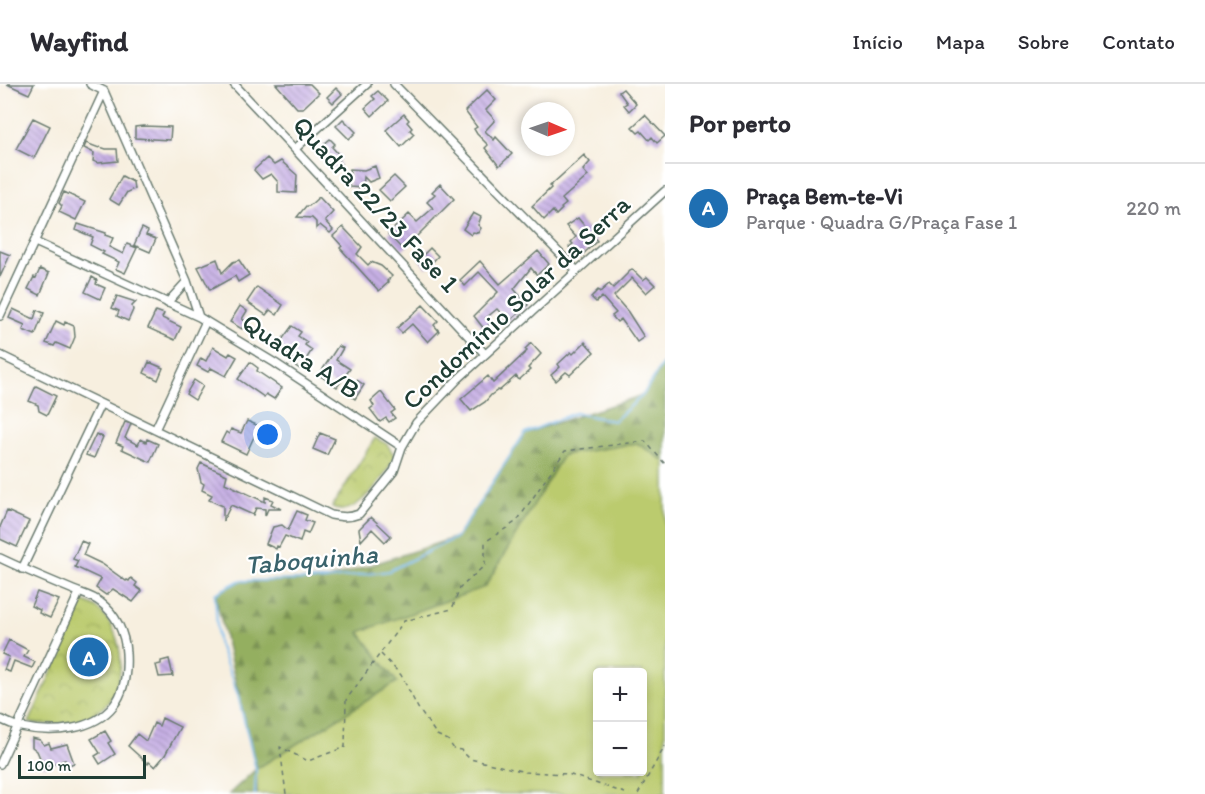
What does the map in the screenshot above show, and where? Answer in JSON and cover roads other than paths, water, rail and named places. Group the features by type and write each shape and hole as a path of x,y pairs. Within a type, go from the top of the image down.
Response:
{"street":[{"path":"90,84 104,91 187,281 199,317"},
{"name":"Quadra 22/23 Fase 1","path":"234,84 296,148 485,354"},
{"path":"296,148 367,84"},
{"path":"394,84 577,271"},
{"path":"0,316 104,91"},
{"name":"Condomínio Solar da Serra","path":"0,355 331,515 344,518 359,514 372,499 394,471 402,447 416,423 457,380 665,191"},
{"name":"Quadra A/B","path":"35,242 199,317 275,363 402,447"},
{"path":"167,303 187,281"},
{"path":"155,430 206,321"},
{"path":"22,569 100,405"},
{"path":"0,558 99,601 120,626 125,639 126,655 126,672 122,689 114,705 101,717 86,725 48,730 18,727 0,719"},
{"path":"0,764 79,593"}],"waterway":[{"name":"Taboquinha","path":"255,794 256,769 238,695 218,642 215,594 239,581 325,580 389,571 457,537 525,433 575,413 614,421 643,395 665,360"}],"place":[{"name":"Praça Bem-te-Vi","path":"89,657"}]}
